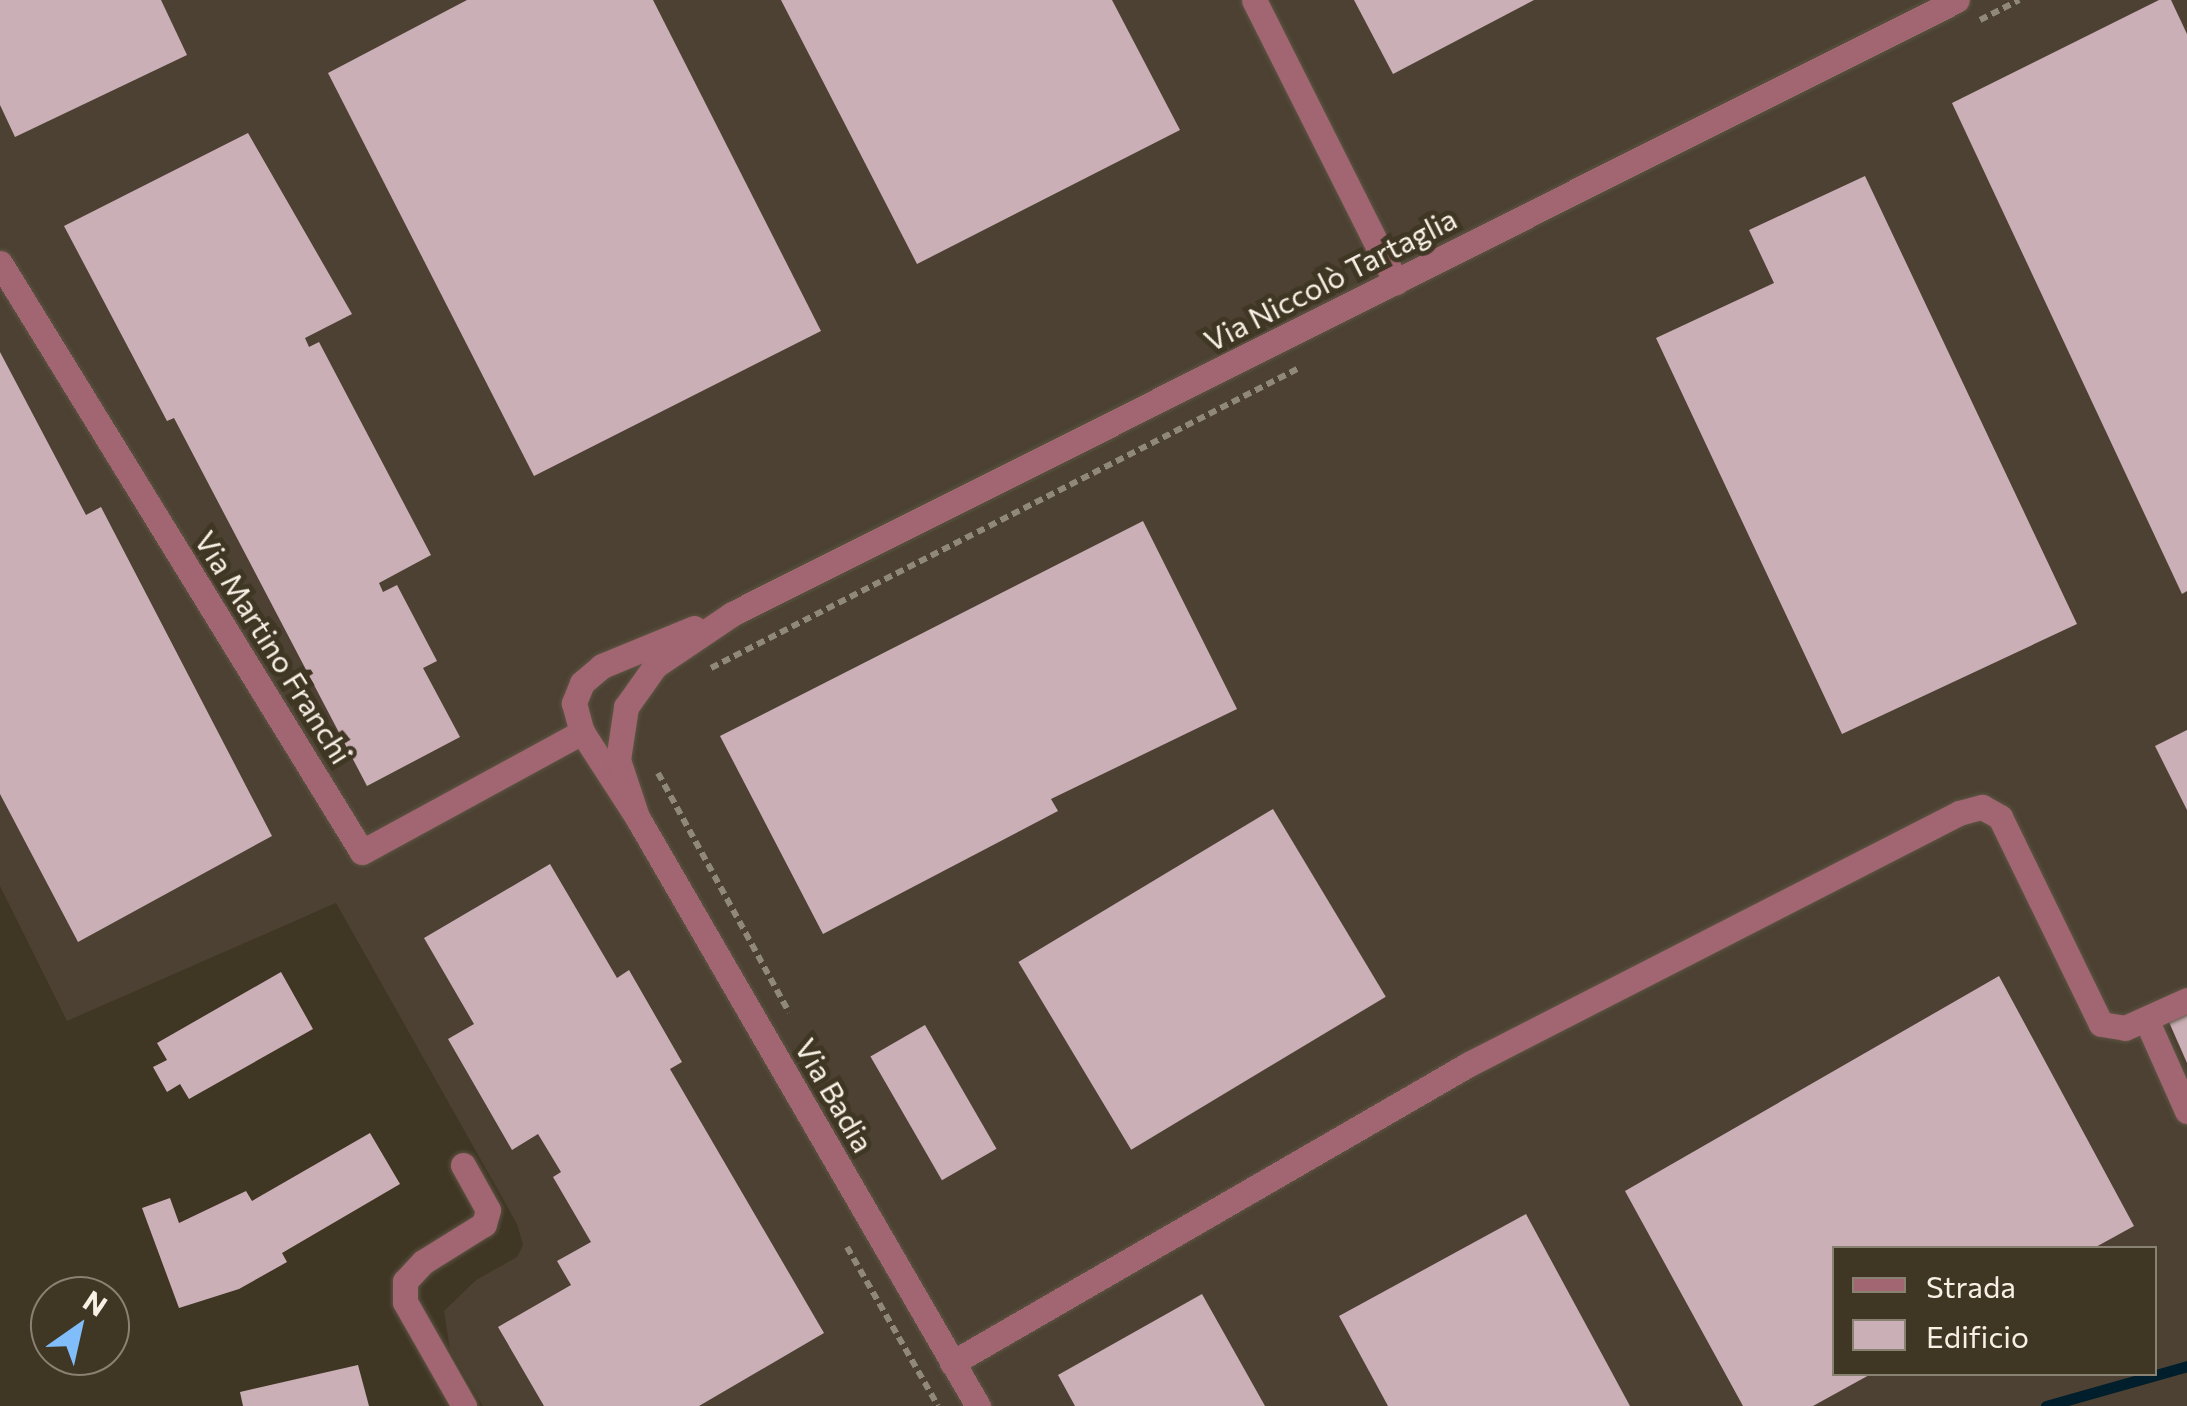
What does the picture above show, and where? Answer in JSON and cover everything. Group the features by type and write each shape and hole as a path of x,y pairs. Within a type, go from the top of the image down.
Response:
{"street":[{"path":"1254,0 1396,282"},
{"name":"Via Niccolò Tartaglia","path":"574,704 582,683 602,666 732,614 1957,0"},
{"name":"Via Martino Franchi","path":"0,263 362,852 582,732"},
{"name":"Via Niccolò Tartaglia","path":"626,707 655,666 732,614"},
{"name":"Via Badia","path":"574,704 582,732 637,817 978,1406"},
{"name":"Via Badia","path":"626,707 618,760 637,817"},
{"path":"952,1364 1469,1064 1959,812 1982,807 2000,817 2102,1024 2117,1029 2187,1000"},
{"path":"2146,1019 2187,1111"},
{"path":"463,1165 488,1210 484,1224 423,1262 405,1281 405,1302 464,1406"}],"path":[{"path":"1966,27 2019,0"},
{"path":"698,675 1312,361"},
{"path":"654,766 789,1012"}],"shaded area":[{"path":"0,0 2187,0 2187,1406 483,1406 450,1350 444,1311 476,1280 517,1257 523,1245 517,1224 336,903 67,1021 0,886"}],"building":[{"path":"0,0 161,0 187,55 15,137 0,105"},
{"path":"467,0 653,0 821,331 534,476 328,73"},
{"path":"781,0 1112,0 1180,130 917,264"},
{"path":"1354,0 1534,0 1393,74"},
{"path":"2159,0 2171,0 2187,34 2187,591 2182,594 1952,103"},
{"path":"248,133 352,314 305,338 309,347 319,342 431,555 379,583 383,592 397,585 437,661 423,668 460,737 367,786 174,418 167,421 64,226"},
{"path":"1865,176 2077,624 1842,734 1656,338 1774,283 1749,230"},
{"path":"0,352 86,515 101,507 272,836 78,942 0,794"},
{"path":"1143,521 1237,709 1051,799 1058,811 823,934 720,736"},
{"path":"2187,730 2187,810 2155,746"},
{"path":"1273,809 1386,997 1131,1150 1018,962"},
{"path":"550,864 617,978 629,970 682,1062 670,1069 824,1333 699,1406 544,1406 498,1327 571,1285 557,1261 591,1242 553,1177 561,1172 538,1134 512,1150 448,1039 474,1024 424,938"},
{"path":"281,972 313,1029 189,1099 180,1084 167,1092 153,1067 167,1060 157,1043"},
{"path":"1999,976 2134,1226 2098,1246 1832,1246 1832,1376 1867,1376 1813,1406 1743,1406 1625,1191"},
{"path":"2187,1014 2187,1063 2169,1022"},
{"path":"925,1025 996,1149 942,1180 870,1056"},
{"path":"370,1133 400,1184 282,1253 287,1262 239,1289 179,1308 142,1208 170,1198 179,1223 246,1191 252,1201"},
{"path":"1526,1214 1630,1406 1388,1406 1339,1316"},
{"path":"1202,1294 1265,1406 1075,1406 1058,1375"},
{"path":"358,1365 369,1406 243,1406 240,1392"}],"waterway":[{"path":"2157,1375 2187,1366"},
{"path":"2046,1406 2152,1376"}]}
